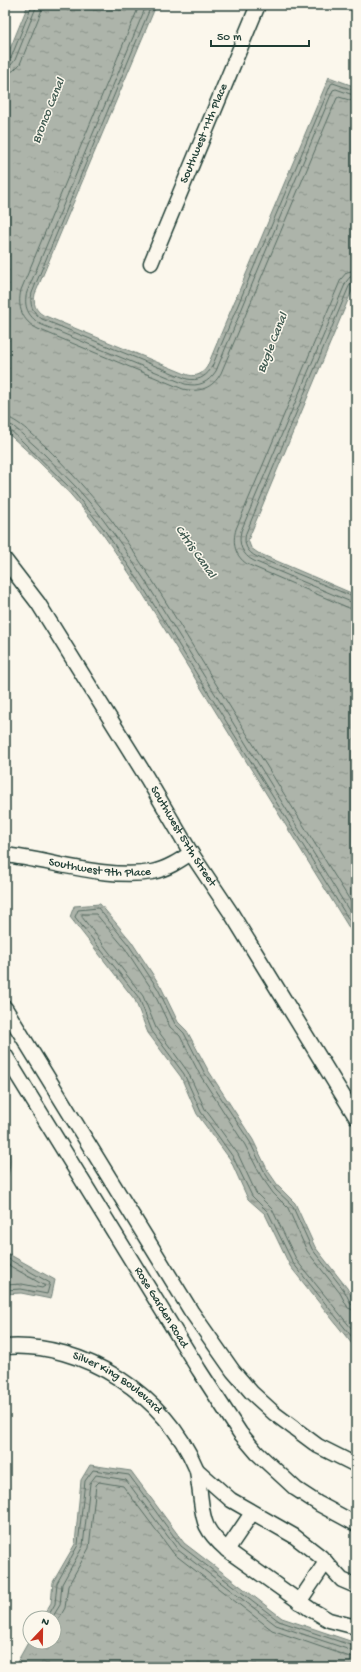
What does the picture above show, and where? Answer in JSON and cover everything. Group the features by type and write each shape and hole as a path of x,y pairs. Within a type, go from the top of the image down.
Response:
{"street":[{"name":"Southwest 11th Place","path":"151,263 258,5"},
{"name":"Southwest 57th Street","path":"5,560 38,603 147,778 191,853 231,913 356,1116"},
{"name":"Southwest 9th Place","path":"5,854 130,874 153,872 172,865 191,853"},
{"name":"Rose Garden Road","path":"5,1008 190,1308 233,1371 252,1393 275,1414 318,1446 356,1466"},
{"name":"Rose Garden Road","path":"5,1054 191,1357 240,1433 257,1453 296,1489 319,1504 356,1524"},
{"name":"Silver King Boulevard","path":"5,1347 16,1346 64,1353 87,1361 129,1385 162,1414 186,1446 196,1470 203,1521 214,1539 299,1602 330,1620 356,1627"},
{"name":"Silver King Boulevard","path":"196,1470 231,1500 294,1536 321,1557 342,1580 356,1586"},
{"path":"227,1550 252,1513"},
{"path":"299,1602 326,1562"}],"water":[{"path":"28,5 148,5 155,8 35,294 34,301 36,309 43,315 188,375 194,376 199,374 207,367 329,77 356,87 356,281 248,540 251,548 258,553 356,595 356,939 138,586 108,542 89,516 59,482 5,431 5,61"},
{"path":"100,904 131,941 161,987 178,1022 187,1031 208,1070 253,1140 268,1171 279,1187 295,1203 315,1247 347,1288 356,1305 356,1349 290,1266 265,1214 248,1199 230,1159 197,1114 181,1077 148,1033 135,1000 70,917 74,906"},
{"path":"5,1136 9,1147 10,1166 5,1183"},
{"path":"5,1252 55,1280 51,1299 21,1293 5,1294"},
{"path":"90,1465 131,1471 184,1543 282,1618 356,1643 356,1667 5,1667 5,1664 16,1664 24,1650 62,1650 62,1610 47,1610 51,1603 53,1582 75,1544 81,1480"}],"water label":[{"name":"Bronco Canal","path":"49,111"},
{"name":"Bugle Canal","path":"273,343"},
{"name":"Citris Canal","path":"195,552"}]}
